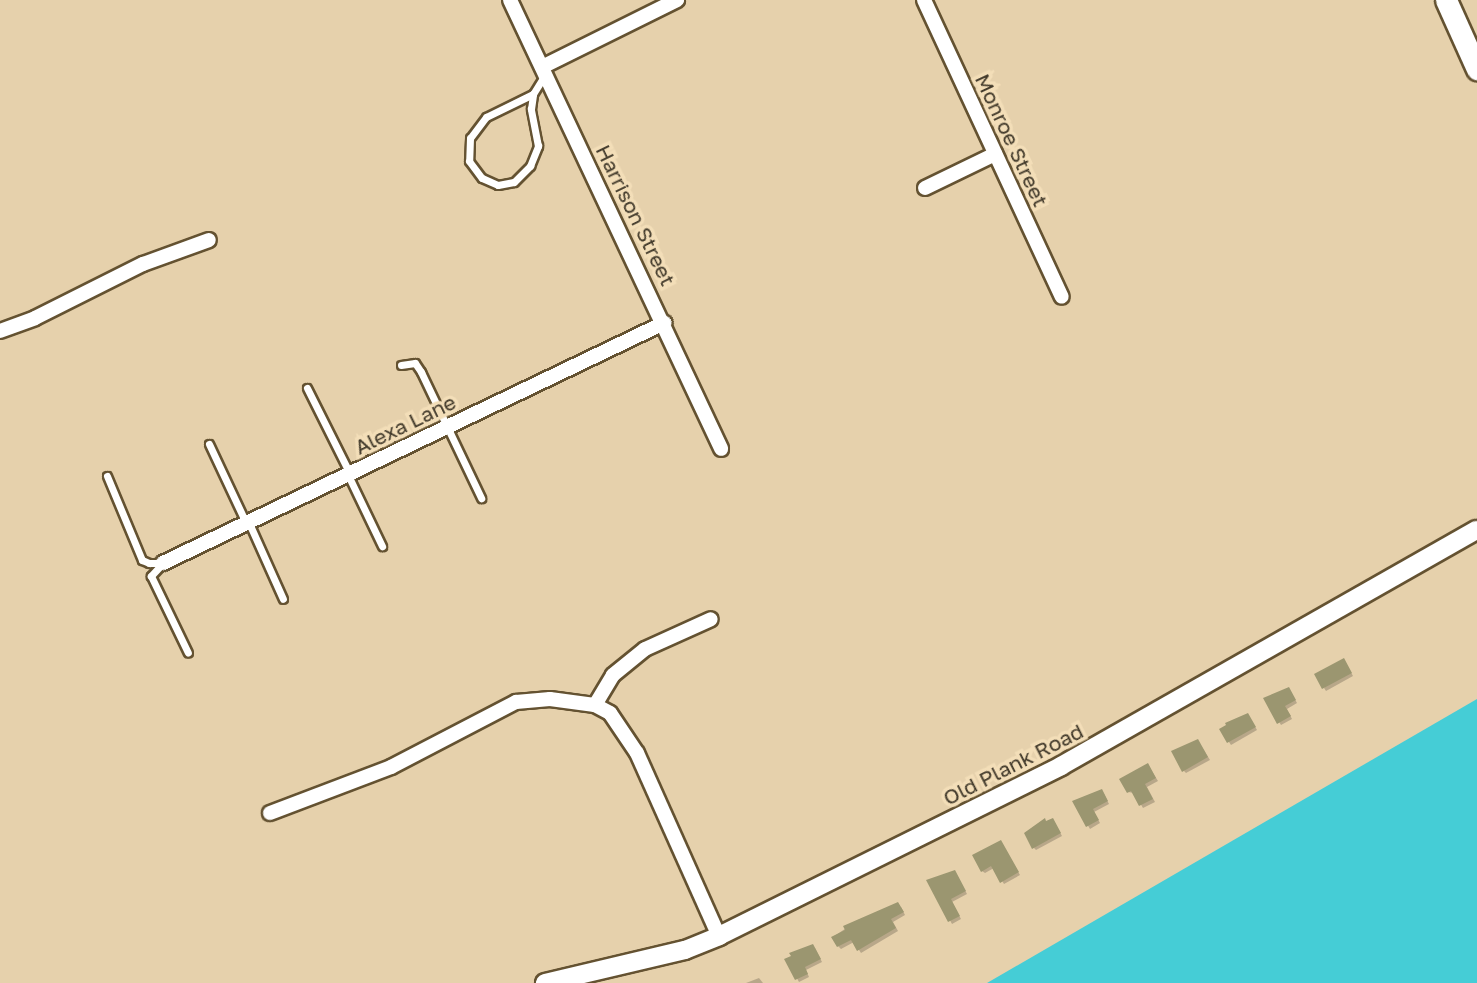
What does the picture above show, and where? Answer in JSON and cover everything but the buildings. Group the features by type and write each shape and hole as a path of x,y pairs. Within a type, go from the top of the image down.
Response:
{"main road":[{"path":"1446,0 1477,69"}],"street":[{"name":"Harrison Street","path":"510,0 721,449"},
{"path":"544,71 677,0"},
{"name":"Monroe Street","path":"924,0 1062,297"},
{"path":"925,188 995,154"},
{"path":"0,331 35,318 143,264 209,240"},
{"name":"Alexa Lane","path":"163,563 664,323"},
{"name":"Old Plank Road","path":"545,983 685,950 719,936 1061,766 1477,530"},
{"path":"595,705 613,675 645,649 711,619"},
{"path":"270,813 332,792 391,767 516,702 550,699 595,705 610,713 633,745 719,936"}],"lane":[{"path":"533,94 486,117 470,138 469,161 482,178 498,185 514,181 530,166 538,146 531,109 533,94 544,71"},
{"path":"401,365 415,363 481,498"},
{"path":"307,388 382,547"},
{"path":"209,444 283,599"},
{"path":"107,477 142,559 149,563 163,563"},
{"path":"163,563 151,576 188,653"}],"water":[{"path":"1477,699 1477,983 987,983"}]}
